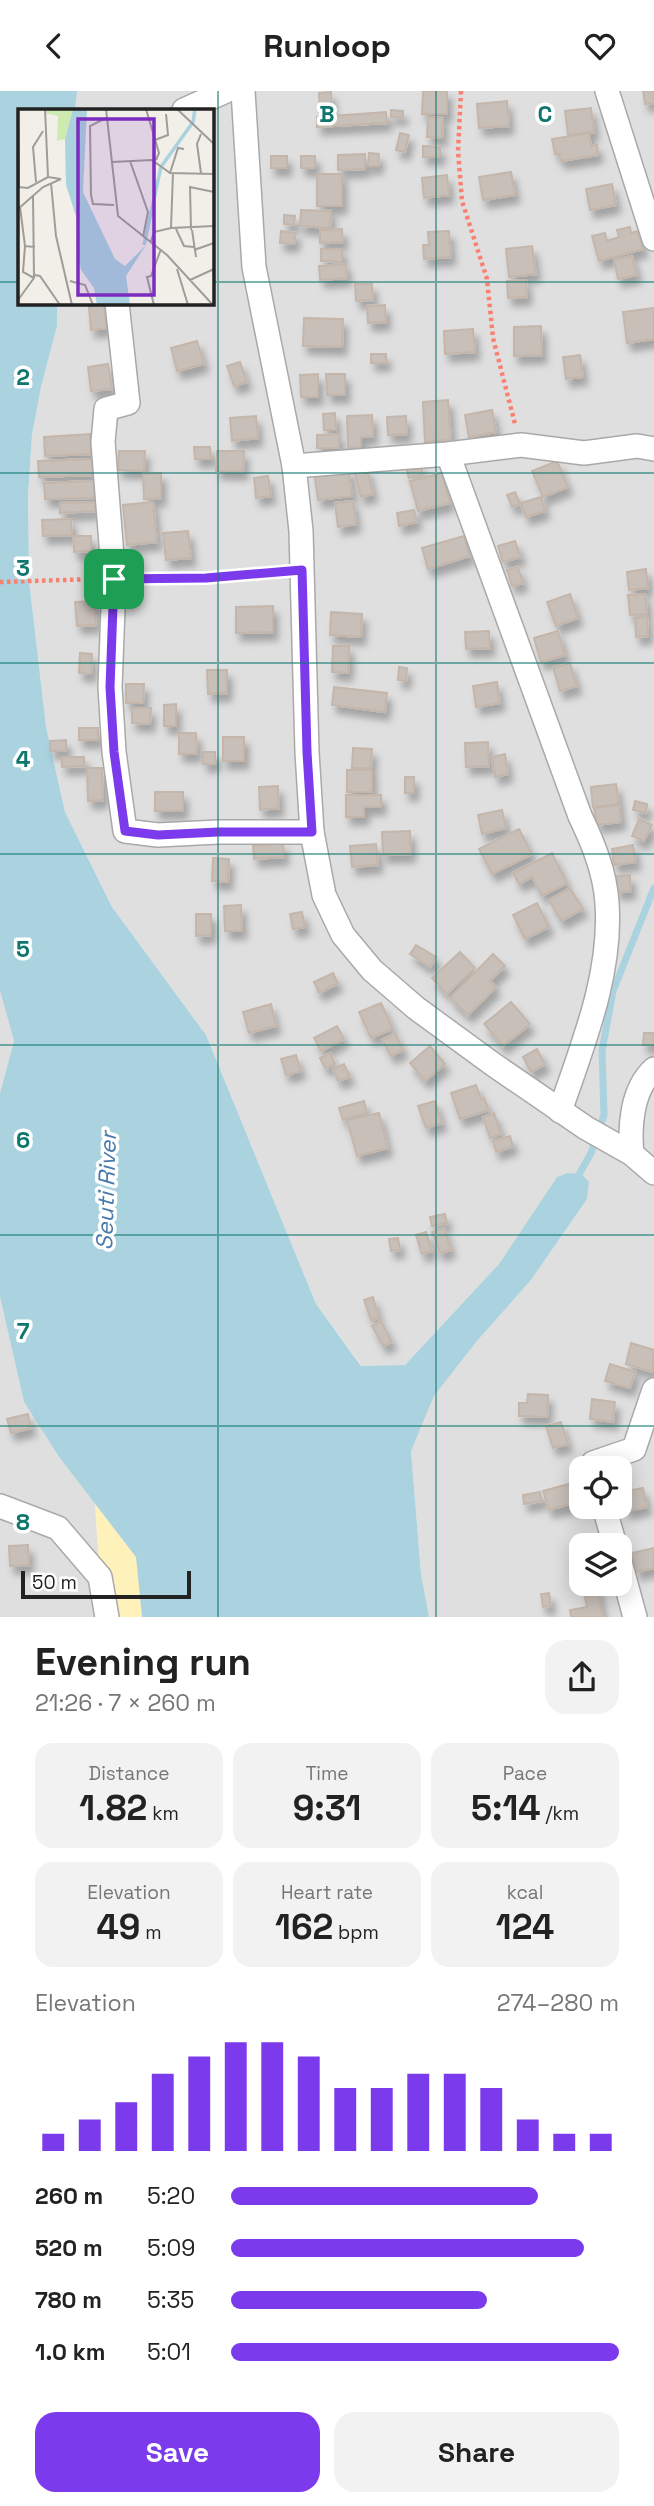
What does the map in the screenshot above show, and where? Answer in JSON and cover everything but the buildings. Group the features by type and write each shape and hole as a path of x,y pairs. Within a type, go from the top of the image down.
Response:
{"street":[{"path":"186,109 226,91"},
{"path":"243,91 254,267 294,466 301,531 312,832 324,895 343,935 372,970 416,1008 560,1111 632,1154 654,1173"},
{"path":"607,91 654,239"},
{"path":"117,305 128,403 106,409 103,442 114,579 110,687 114,752 125,831 158,835 312,832"},
{"path":"294,466 448,454 521,445 584,453 638,446 654,449"},
{"path":"448,454 580,816 597,852 607,900 607,932 597,1002 560,1111"},
{"path":"632,1154 630,1131 638,1093 654,1069"},
{"path":"612,1456 634,1448 654,1390"},
{"path":"0,1506 58,1528 100,1577 107,1617"},
{"path":"629,1596 635,1617"}],"path":[{"path":"461,91 458,151 462,201 486,279 493,338 521,445"},
{"path":"0,582 206,578 302,570"}],"shaded area":[{"path":"77,91 654,91 654,1617 429,1617 421,1574 411,1451 434,1396 477,1341 531,1280 587,1199 557,1177 499,1264 405,1365 362,1366 316,1304 206,1035 112,907 65,812 46,727 29,580 28,495 32,435 57,326 57,305 214,305 214,109 75,109"},
{"path":"0,991 14,1041 0,1093"},
{"path":"0,1297 24,1402 59,1457 95,1504 100,1577 107,1617 0,1617"}],"sand":[{"path":"95,1504 136,1557 142,1617 107,1617 100,1577"}],"water":[{"name":"Seuti River","path":"0,91 77,91 75,109 18,109 18,305 57,305 57,326 32,435 28,495 29,580 46,727 65,812 112,907 206,1035 316,1304 361,1366 405,1365 499,1264 557,1177 568,1173 581,1174 589,1182 587,1199 531,1280 477,1341 434,1396 411,1451 421,1574 429,1617 142,1617 136,1557 59,1457 24,1402 0,1297 0,1093 14,1041 0,991"}],"waterway":[{"path":"576,1180 591,1153 604,1115 602,1051 613,991 654,888"}],"route":[{"path":"302,570 312,832 158,835 125,831 114,752 110,687 114,579 206,578 302,570"}]}
